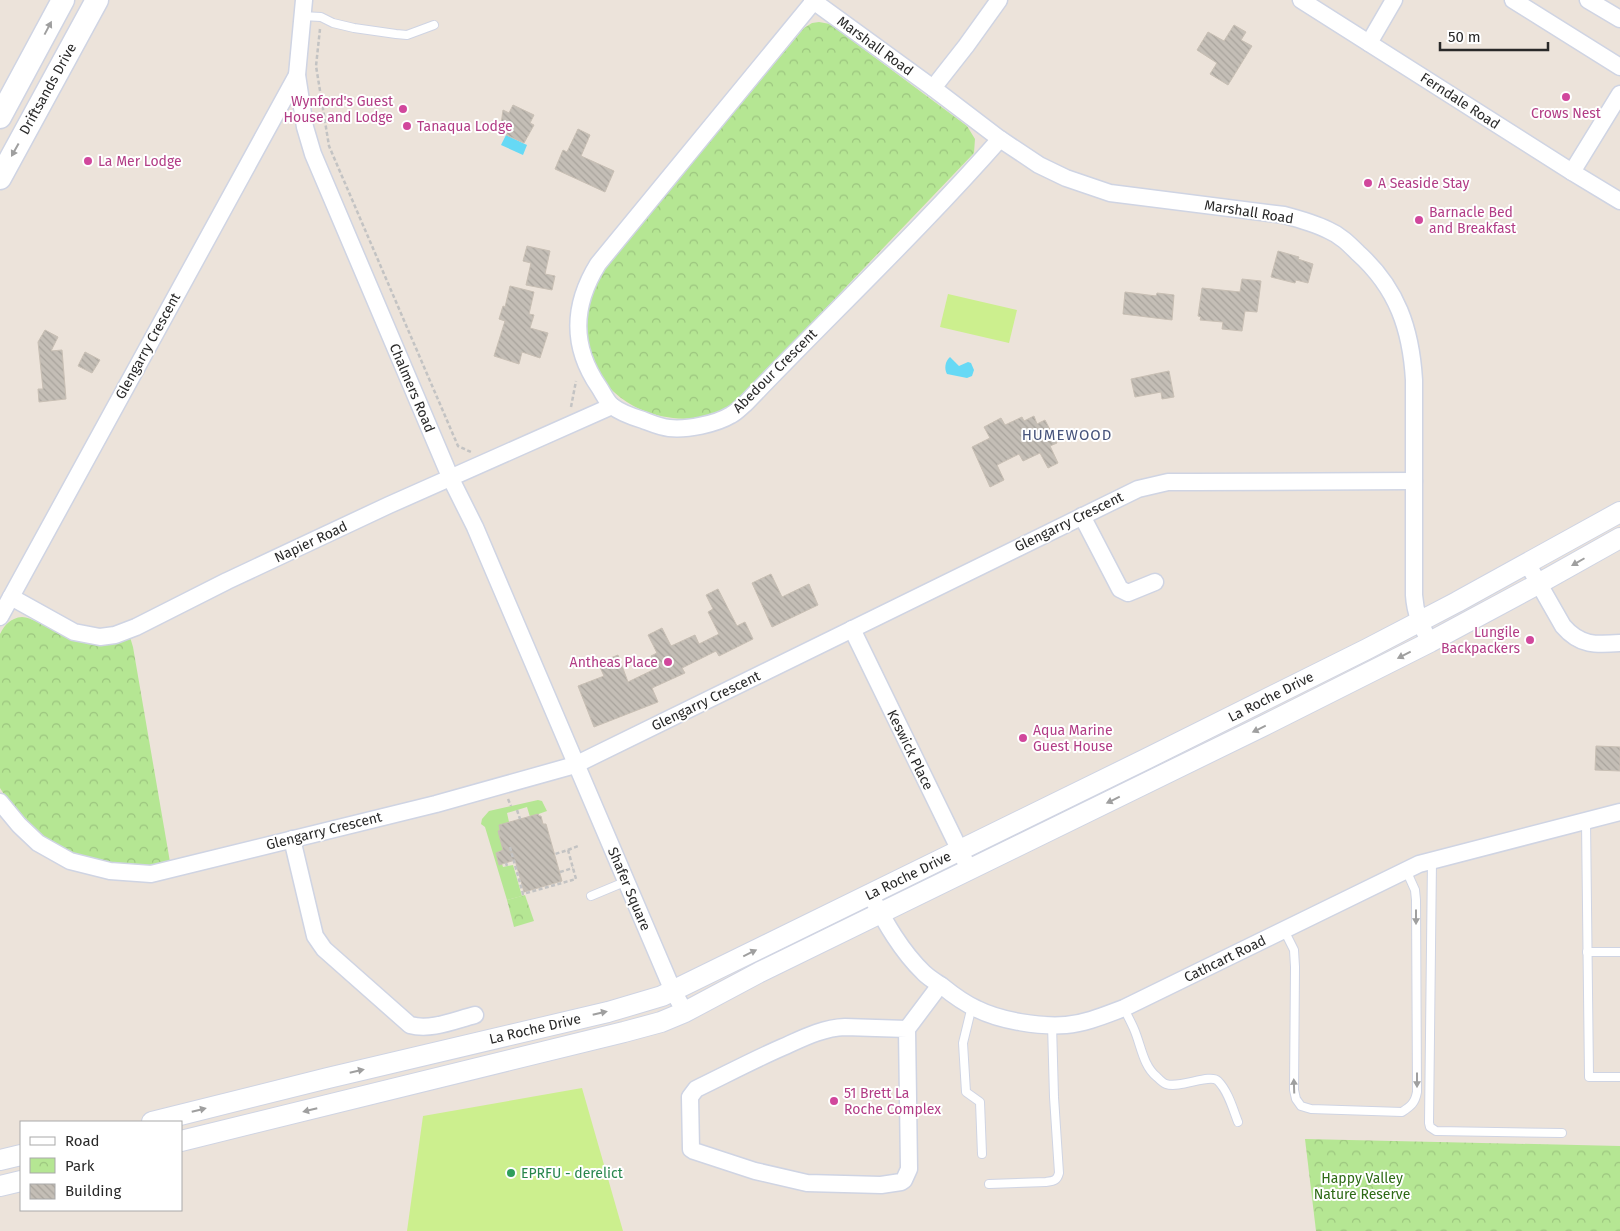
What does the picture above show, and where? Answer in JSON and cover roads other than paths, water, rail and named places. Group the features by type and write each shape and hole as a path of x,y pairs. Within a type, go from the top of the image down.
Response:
{"main road":[{"name":"Driftsands Drive","path":"0,117 63,0"},
{"name":"Driftsands Drive","path":"0,178 97,0"},
{"path":"29,63 56,75"}],"street":[{"name":"Marshall Road","path":"813,0 1000,139 1039,165 1066,178 1090,187 1122,195 1284,215 1306,221 1329,230 1344,240 1367,261 1384,281 1396,301 1405,323 1411,346 1414,380 1414,595 1415,609 1419,622 1430,642"},
{"name":"Abedour Crescent","path":"813,0 604,256 588,280 580,301 578,318 580,342 584,359 592,377 612,406 631,416 669,428 700,426 731,416 900,246 1000,139"},
{"path":"933,88 999,0"},
{"name":"Ferndale Road","path":"1301,0 1620,201"},
{"path":"1369,43 1394,0"},
{"path":"1513,0 1620,67"},
{"path":"1588,0 1620,20"},
{"name":"Chalmers Road","path":"303,8 297,75 305,127 313,154 451,478 475,527 575,764"},
{"name":"Glengarry Crescent","path":"0,617 297,75"},
{"path":"1572,172 1620,94"},
{"name":"Napier Road","path":"11,597 74,632 100,637 115,635 389,505 612,406"},
{"name":"Glengarry Crescent","path":"0,802 14,820 38,842 70,861 110,871 151,874 436,804 575,764 1138,488 1168,482 1414,481"},
{"name":"La Roche Drive","path":"156,1121 402,1060 608,1012 673,991 960,851 1419,622 1620,512"},
{"path":"1082,516 1120,589 1128,593 1155,582"},
{"name":"La Roche Drive","path":"182,1141 624,1032 661,1022 685,1012 760,972 1263,726 1430,642 1620,538"},
{"path":"1527,563 1570,635 1590,644 1620,643"},
{"name":"Keswick Place","path":"852,629 969,870"},
{"name":"Shafer Square","path":"575,764 673,991 685,1012"},
{"name":"Cathcart Road","path":"870,894 907,954 924,974 940,985 978,1010 1001,1018 1031,1023 1065,1025 1091,1021 1124,1008 1406,870 1432,860 1620,812"},
{"path":"292,839 315,936 324,949 410,1025 432,1026 475,1015"},
{"path":"907,1029 844,1027 813,1034 696,1089 691,1093 690,1097 691,1149 755,1172 807,1183 882,1185 901,1182 908,1174 909,1169 907,1029 940,985"},
{"path":"402,1060 408,1085"},
{"path":"0,1160 20,1155"},
{"path":"0,1186 20,1181"}],"lane":[{"path":"303,8 333,22 354,28 396,34 407,35 434,25"},
{"path":"1586,821 1589,1077 1620,1077"},
{"path":"1432,860 1428,1123 1436,1131 1562,1133"},
{"path":"1284,930 1294,950 1294,1090 1296,1100 1301,1106 1311,1108 1402,1112 1412,1106 1417,1092 1416,900 1415,890 1406,870"},
{"path":"591,896 627,881"},
{"path":"1587,952 1620,952"},
{"path":"972,1006 964,1044 966,1092 980,1102 982,1154"},
{"path":"1124,1008 1134,1028 1147,1066 1155,1076 1166,1084 1182,1085 1208,1078 1218,1080 1238,1122"},
{"path":"989,1184 1046,1182 1055,1181 1058,1178 1052,1024"}],"water":[{"path":"506,135 527,145 523,155 501,145"},
{"path":"950,357 959,366 968,362 971,363 974,370 972,376 967,378 947,374 946,365"}],"place":[{"name":"Crows Nest","path":"1566,97"},
{"name":"Wynford's Guest House and Lodge","path":"403,109"},
{"name":"Tanaqua Lodge","path":"407,126"},
{"name":"La Mer Lodge","path":"88,161"},
{"name":"A Seaside Stay","path":"1368,183"},
{"name":"Barnacle Bed and Breakfast","path":"1419,220"},
{"name":"Lungile Backpackers","path":"1530,640"},
{"name":"Antheas Place","path":"668,662"},
{"name":"Aqua Marine Guest House","path":"1023,738"},
{"name":"51 Brett La Roche Complex","path":"834,1101"},
{"name":"EPRFU - derelict","path":"511,1173"}],"district":[{"name":"HUMEWOOD","path":"1067,435"}],"park label":[{"name":"Happy Valley Nature Reserve","path":"1362,1186"}]}
